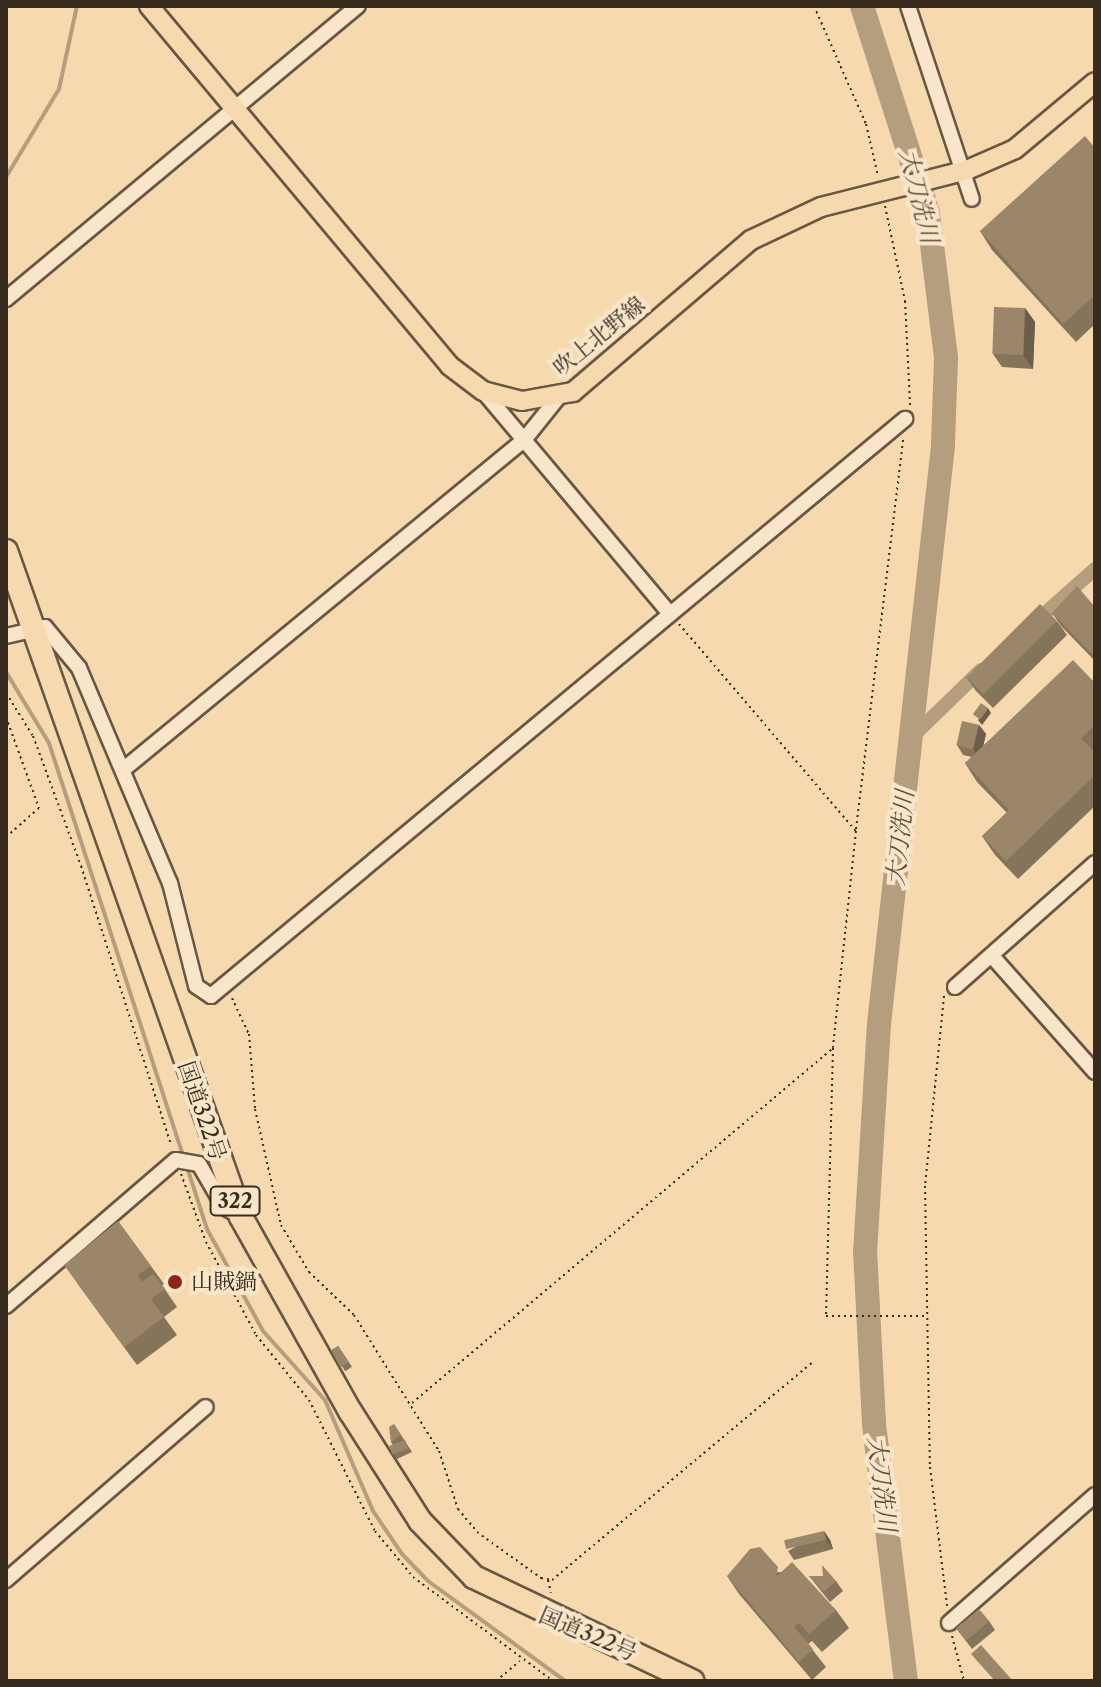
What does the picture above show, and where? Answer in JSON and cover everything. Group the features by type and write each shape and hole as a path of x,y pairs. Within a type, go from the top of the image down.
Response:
{"highway":[{"name":"国道322号","path":"6,551 241,1217 350,1411 454,1561 517,1603 692,1681"}],"main road":[{"path":"149,6 450,366 483,391"},
{"name":"吹上北野線","path":"483,391 557,399 751,240 821,207 967,170 1015,149 1095,82"}],"street":[{"path":"6,299 358,6"},
{"path":"908,6 967,170 972,199"},
{"path":"483,391 670,614"},
{"path":"124,769 524,440 557,399"},
{"path":"6,636 33,627 45,627 79,668 170,883 196,986 211,996 905,419"},
{"path":"955,987 1095,863"},
{"path":"992,956 1095,1072"},
{"path":"6,1306 176,1160 199,1164 224,1207 241,1217"},
{"path":"6,1580 206,1407"},
{"path":"949,1623 1095,1495"}],"path":[{"path":"814,6 866,124 905,301 911,402 905,419 833,1048 826,1316 833,1319 927,1316"},
{"path":"670,614 856,831"},
{"path":"6,693 33,736 81,866 176,1160 206,1242 256,1335 309,1400 375,1531 413,1577 553,1681"},
{"path":"6,717 39,808 6,837"},
{"path":"226,986 249,1034 255,1109 281,1225 309,1272 354,1315 439,1451 458,1509 477,1532 552,1580 813,1362"},
{"path":"955,987 938,1005 925,1186 930,1467 949,1623 964,1681"},
{"path":"410,1404 833,1048"},
{"path":"496,1681 521,1659"}],"building":[{"path":"1085,136 1095,148 1095,295 1063,324 980,231"},
{"path":"994,307 1025,308 1023,355 992,354"},
{"path":"1077,586 1095,607 1095,657 1052,613"},
{"path":"1040,604 1057,621 983,695 966,678"},
{"path":"1073,660 1095,683 1095,725 1081,738 1095,753 1095,775 1006,861 982,836 1009,810 965,763"},
{"path":"981,703 988,708 980,720 973,714"},
{"path":"962,721 979,725 973,749 956,745"},
{"path":"118,1221 151,1266 138,1275 142,1282 153,1274 165,1289 151,1299 164,1317 124,1347 64,1265"},
{"path":"338,1346 349,1362 341,1367 331,1350"},
{"path":"394,1424 401,1435 391,1442 389,1427"},
{"path":"405,1440 408,1448 392,1454 389,1446"},
{"path":"824,1531 826,1540 786,1549 784,1540"},
{"path":"760,1547 778,1567 776,1577 792,1562 836,1610 809,1634 799,1623 794,1627 813,1649 799,1662 727,1576 750,1549"},
{"path":"822,1565 836,1581 824,1592 809,1576 823,1576"},
{"path":"979,1609 989,1621 966,1641 956,1628"},
{"path":"981,1645 1013,1681 995,1681 971,1654"}],"waterway":[{"path":"6,177 59,89 77,6"},
{"name":"大刀洗川","path":"862,6 928,213 946,358 943,446 879,1024 865,1251 874,1425 906,1681"},
{"path":"1035,622 1095,569"},
{"path":"910,739 981,670"},
{"path":"6,672 49,743 183,1156"},
{"path":"186,1164 207,1229 263,1331 325,1400 373,1511 402,1554 428,1581 565,1681"}],"place":[{"name":"山賊鍋","path":"175,1282"}]}
